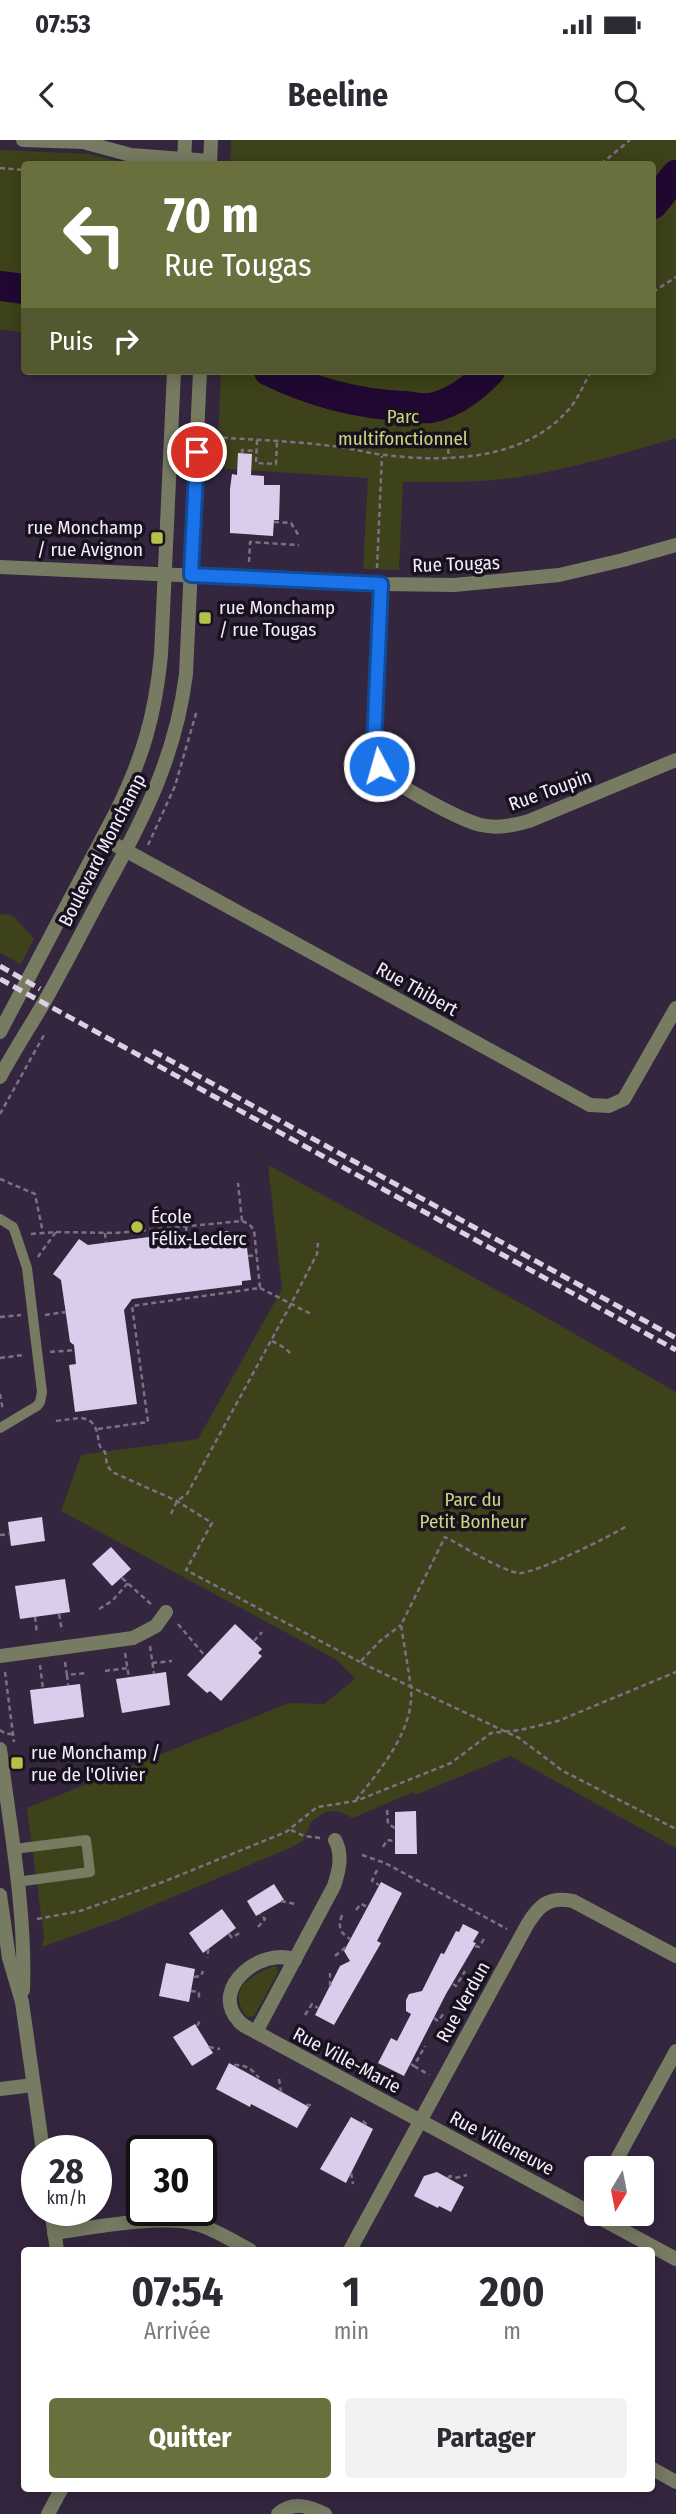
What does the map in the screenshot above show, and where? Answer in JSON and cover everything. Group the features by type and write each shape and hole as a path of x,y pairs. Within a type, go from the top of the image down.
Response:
{"street":[{"path":"23,140 88,141 131,155 176,161"},
{"path":"184,161 185,140"},
{"path":"210,161 211,140"},
{"name":"Boulevard Monchamp","path":"0,1031 134,776 151,722 161,655 174,375"},
{"name":"Boulevard Monchamp","path":"0,1077 49,994 144,816 165,766 179,719 186,674 200,375"},
{"name":"Rue Tougas","path":"0,567 191,575 379,578 454,585 533,578 623,560 676,545"},
{"name":"Rue Toupin","path":"379,578 374,745 379,766 392,780 470,822 493,827 529,821 676,760"},
{"name":"Rue Thibert","path":"103,838 590,1105 609,1106 624,1099 676,1008"},
{"path":"0,1656 123,1640 148,1632 165,1614"},
{"path":"7,1746 24,1956 22,2002"},
{"path":"256,2032 338,1876 339,1855 335,1840"},
{"path":"0,1895 9,1958 22,2002 41,2135"},
{"name":"Rue Verdun","path":"352,2247 527,1925 541,1905 556,1899 573,1901 676,1956"},
{"name":"Rue Ville-Marie","path":"295,1959 283,1956 257,1964 238,1977 231,1987 229,1999 235,2018 420,2121"},
{"path":"619,2156 676,2051"},
{"path":"0,2089 33,2085"},
{"name":"Rue Villeneuve","path":"420,2121 584,2208"},
{"path":"54,2233 161,2221 185,2221 211,2230 244,2247"},
{"path":"53,2226 56,2247"},
{"name":"Rue Villeneuve","path":"616,2226 654,2247"},
{"name":"Rue Villeneuve","path":"655,2247 676,2259"},
{"path":"655,2470 676,2482"},
{"path":"48,2514 60,2492"},
{"path":"278,2514 296,2505 307,2506 325,2514"}],"lane":[{"path":"0,1219 13,1227 27,1268 42,1392 37,1406 0,1428"},
{"path":"14,1849 86,1840 90,1872 16,1882"}],"path":[{"path":"605,161 630,140"},
{"path":"0,168 21,170"},
{"path":"656,290 676,277"},
{"path":"214,436 333,446 382,455 449,458 492,452 549,428 574,403 589,375"},
{"path":"257,440 256,463 276,464 277,441"},
{"path":"448,449 449,458"},
{"path":"242,453 242,450 256,451"},
{"path":"379,578 382,455"},
{"path":"274,522 291,523 299,536"},
{"path":"249,566 250,542 299,545"},
{"path":"0,1179 35,1195 43,1233"},
{"path":"238,1183 242,1221"},
{"path":"31,1234 104,1233 242,1221 254,1230 260,1288"},
{"path":"186,1226 187,1237"},
{"path":"35,1261 56,1232"},
{"path":"104,1233 106,1243"},
{"path":"171,1514 177,1501 187,1494 292,1304 317,1254 318,1243"},
{"path":"248,1256 257,1255"},
{"path":"97,1429 148,1422 130,1305 260,1288 313,1315"},
{"path":"42,1315 66,1312"},
{"path":"0,1317 25,1314"},
{"path":"271,1341 292,1355"},
{"path":"47,1353 75,1350"},
{"path":"0,1358 30,1354"},
{"path":"56,1421 87,1418 97,1429 100,1447 105,1452 107,1465 112,1472 177,1501 212,1522 186,1570 360,1662 519,1738 564,1771 676,1829"},
{"path":"360,1662 380,1641 401,1625 445,1537 503,1567 524,1573 603,1541 625,1527"},
{"path":"0,1534 9,1534"},
{"path":"122,1578 165,1614 205,1656"},
{"path":"99,1609 112,1601 128,1583"},
{"path":"356,1801 401,1735 410,1713 411,1687 401,1625"},
{"path":"148,1632 154,1674"},
{"path":"254,1641 262,1632"},
{"path":"123,1640 129,1678"},
{"path":"64,1648 68,1685"},
{"path":"38,1651 43,1689"},
{"path":"152,1663 172,1661"},
{"path":"105,1671 128,1668"},
{"path":"5,1671 13,1734 7,1746"},
{"path":"37,1919 80,1911 163,1882 291,1829 317,1807 356,1801 451,1763 487,1734 558,1721 676,1672"},
{"path":"67,1675 88,1673"},
{"path":"3,1707 9,1706"},
{"path":"487,1734 488,1724"},
{"path":"0,1730 13,1734"},
{"path":"519,1738 520,1730"},
{"path":"387,1810 388,1824 395,1828"},
{"path":"291,1829 304,1836"},
{"path":"383,1847 387,1840 395,1841"},
{"path":"362,1855 385,1863 506,1929 514,1929"},
{"path":"377,1870 372,1881 379,1885"},
{"path":"281,1901 295,1904"},
{"path":"356,1910 361,1904 368,1907"},
{"path":"258,1927 265,1919 260,1914"},
{"path":"342,1916 339,1928 350,1939"},
{"path":"229,1934 232,1938 241,1932"},
{"path":"475,1946 479,1947 484,1939"},
{"path":"335,1956 346,1947"},
{"path":"208,1949 208,1958"},
{"path":"453,1984 456,1986 465,1971"},
{"path":"194,1977 201,1976 203,1972"},
{"path":"330,1973 330,1986"},
{"path":"191,1991 199,1992 199,2001"},
{"path":"304,2015 312,2004 318,2008"},
{"path":"434,2018 438,2021 444,2013"},
{"path":"197,2026 201,2019"},
{"path":"209,2046 220,2049"},
{"path":"411,2064 414,2066 425,2046"},
{"path":"234,2065 252,2069 259,2078"},
{"path":"279,2080 281,2092"},
{"path":"306,2105 314,2105"},
{"path":"363,2121 369,2127"},
{"path":"351,2173 353,2184"},
{"path":"449,2178 467,2175"}],"green space":[{"name":"Parc multifonctionnel","path":"231,140 676,140 676,438 586,463 515,478 467,482 403,482 399,570 363,569 368,478 217,468 221,375 656,375 656,161 230,161"},
{"path":"0,150 89,154 117,161 21,161 21,332 0,330"},
{"path":"8,914 34,939 21,964 0,953 0,915"},
{"name":"Parc du Petit Bonheur","path":"268,1165 526,1306 676,1392 676,1848 510,1756 415,1795 413,1792 353,1818 337,1811 325,1812 311,1822 303,1841 290,1848 120,1919 42,1947 44,1937 27,1808 289,1703 324,1704 355,1679 337,1660 61,1511 81,1455 198,1439 282,1289"},
{"path":"274,1966 278,1972 254,2016 247,2017 239,1999 243,1985"}],"building":[{"path":"238,453 252,454 251,475 264,476 264,485 280,485 279,520 274,520 273,536 230,533 230,489 232,474 237,475"},
{"path":"228,1231 232,1234 245,1232 251,1280 242,1281 242,1285 132,1299 124,1310 137,1404 75,1412 69,1365 76,1364 74,1345 70,1342 61,1280 53,1274 79,1239 88,1245 149,1237 153,1241"},
{"path":"42,1517 45,1541 11,1546 8,1522"},
{"path":"111,1547 131,1569 112,1586 92,1564"},
{"path":"65,1579 70,1612 20,1619 15,1586"},
{"path":"235,1624 262,1649 258,1653 262,1656 221,1701 210,1691 207,1693 187,1675"},
{"path":"166,1672 170,1705 122,1713 116,1679"},
{"path":"80,1684 84,1717 34,1724 30,1690"},
{"path":"416,1811 417,1854 395,1854 395,1812"},
{"path":"381,1882 402,1893 377,1941 381,1943 334,2025 315,2015 340,1966 350,1961 344,1951"},
{"path":"274,1884 284,1900 256,1916 247,1901"},
{"path":"222,1909 236,1928 203,1953 189,1933"},
{"path":"463,1924 479,1932 473,1942 476,1943 446,1994 404,2076 378,2063 391,2038 397,2041 411,2014 406,2011 409,1994 422,1991 441,1953 444,1954 456,1931 459,1932"},
{"path":"166,1963 195,1969 189,2002 159,1996"},
{"path":"195,2024 213,2053 192,2066 173,2037"},
{"path":"229,2063 309,2107 297,2128 216,2089"},
{"path":"351,2117 373,2129 346,2183 320,2169"},
{"path":"437,2172 464,2187 451,2212 414,2196 424,2176"}],"waterway":[{"path":"656,200 676,175"},
{"path":"0,286 21,289"},
{"path":"278,375 335,396 369,403 425,408 440,406 456,399 486,375"}],"railway":[{"path":"0,966 40,989"},
{"path":"0,979 676,1350"},
{"path":"153,1051 676,1338"}],"place":[{"name":"rue Monchamp / rue Avignon","path":"157,538"},
{"name":"rue Monchamp / rue Tougas","path":"205,618"},
{"name":"École Félix-Leclerc","path":"137,1227"},
{"name":"rue Monchamp / rue de l'Olivier","path":"17,1763"}],"route":[{"path":"197,452 191,575 381,584 374,745 379,766"}]}
